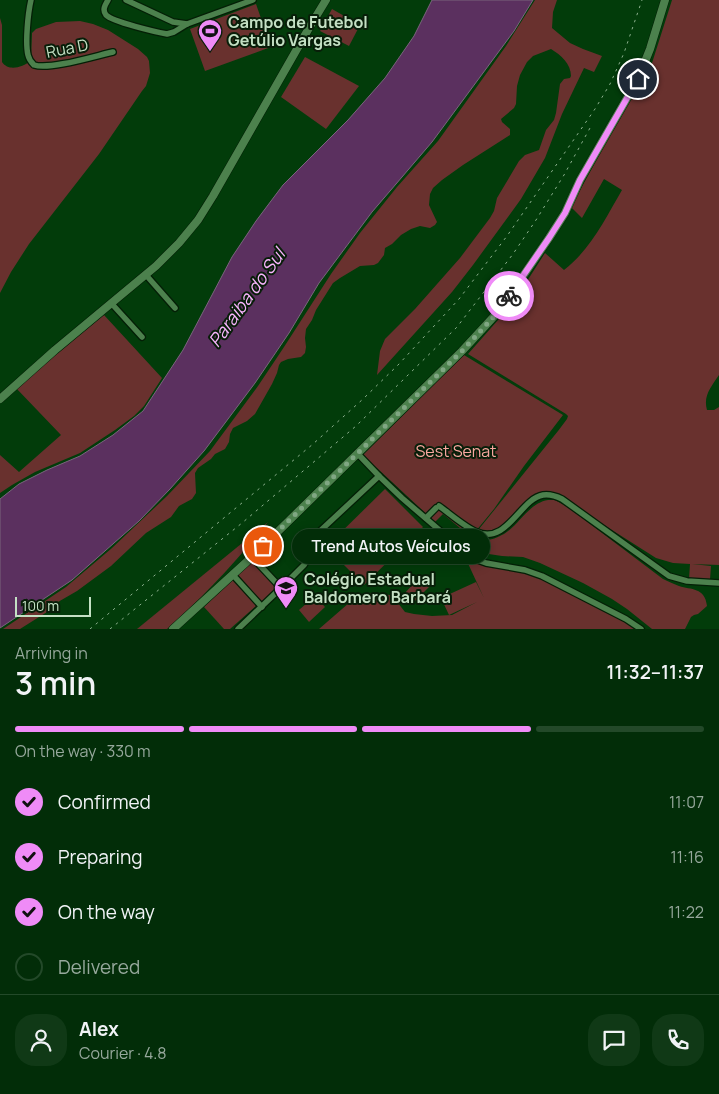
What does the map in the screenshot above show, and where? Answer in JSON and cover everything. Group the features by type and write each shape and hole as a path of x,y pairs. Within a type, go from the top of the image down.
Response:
{"main road":[{"path":"0,399 146,275 179,243 198,220 326,0"},
{"path":"173,629 252,557 462,351 499,311 565,213 580,180 638,79 650,49 664,0"}],"street":[{"path":"108,0 104,8 106,14 121,22 167,34 187,24 253,0"},
{"path":"126,0 173,22 187,24"},
{"name":"Rua D","path":"30,1 27,50 30,60 34,65 44,67 57,65 113,52"},
{"path":"146,275 175,308"},
{"path":"112,304 142,337"},
{"path":"357,453 378,476 472,558 486,563 525,570 542,576 642,629"},
{"path":"238,629 308,560 319,532 378,476"},
{"path":"426,518 438,507 474,531 490,534 504,528 536,498 544,495 555,496 562,499 669,576 687,581 719,582"},
{"path":"252,557 281,588"},
{"path":"233,575 262,607"}],"green space":[{"path":"535,0 557,0 553,12 552,28 570,43 602,56 594,72 584,68 562,114 545,158 521,199 452,292 377,375 380,351 385,339 415,309 460,258 490,218 497,198 519,161 525,155 539,150 546,130 554,120 560,84 564,79 571,76 565,60 551,49 533,56 527,62 520,75 516,104 501,119 510,129 510,135 463,165 433,188 430,194 429,205 437,222 435,225 430,228 420,226 411,229 385,248 384,255 378,263 360,266 333,283 306,329 305,353 301,357 281,362 272,384 255,414 247,421 233,428 225,449 215,454 198,468 195,473 196,493 192,499 179,506 171,517 146,533 111,566 77,591 58,602 47,612 20,629 3,629 66,587 112,548 167,496 210,451 258,386 360,233 397,187 438,141 506,46"},
{"path":"672,0 719,0 719,375 708,392 706,405 707,410 714,410 719,407 719,565 692,564 711,566 710,580 689,579 690,564 673,563 656,558 562,496 552,492 538,493 510,519 494,530 486,531 479,529 568,416 468,354 513,303 545,253 564,270 574,262 590,243 610,212 622,190 604,179 582,218 571,207 652,63"},
{"path":"256,4 271,47 205,71 190,29"},
{"path":"332,9 360,25 349,46 320,31"},
{"path":"0,18 2,25 2,62 8,67 20,67 31,61 32,33 36,29 56,22 80,21 108,30 138,49 149,61 150,73 146,86 99,154 29,244 0,293"},
{"path":"305,57 359,86 326,129 281,97"},
{"path":"104,315 162,378 144,406 115,430 80,453 35,472 0,493 0,455 19,472 61,435 16,388"},
{"name":"Sest Senat","path":"464,355 563,415 494,509 471,537 443,514 435,522 363,455"},
{"path":"385,489 423,527 364,585 326,547"},
{"path":"548,500 555,500 569,508 663,579 700,592 706,600 707,606 691,617 685,629 652,629 612,599 540,563 523,557 482,553 473,550 470,546 470,541 472,540 485,540 504,534 535,505"},
{"path":"268,522 220,578 167,629 137,629"},
{"path":"465,557 481,565 533,574 638,629 319,629 357,596 369,593 390,595 405,612 432,616 452,615 477,602 449,615 441,598 476,582 484,598"},
{"path":"253,562 279,589 261,602 236,576"},
{"path":"420,577 430,586 411,605 402,596"},
{"path":"233,580 257,605 230,629 224,629 204,607"},
{"path":"315,596 325,607 309,622 299,610"}],"water":[{"name":"Paraiba do Sul","path":"432,0 533,0 514,31 432,142 372,212 319,283 289,333 255,383 204,451 139,521 72,580 0,628 0,499 19,484 80,456 113,435 143,411 183,350 232,257 256,221 283,185 348,120 385,78 414,36"}],"railway":[{"path":"90,629 313,444 399,364 459,299 507,236 595,109 610,84 624,53 642,0"},
{"path":"110,629 242,523 356,426 457,327 513,254 536,220 590,128"}],"way so far":[{"path":"263,546 462,351 499,311 509,296"}],"place":[{"name":"Campo de Futebol Getúlio Vargas","path":"210,52"},
{"name":"Trend Autos Veículos","path":"263,546"},
{"name":"Colégio Estadual Baldomero Barbará","path":"286,609"}],"route":[{"path":"509,296 565,213 580,180 638,79"}]}
